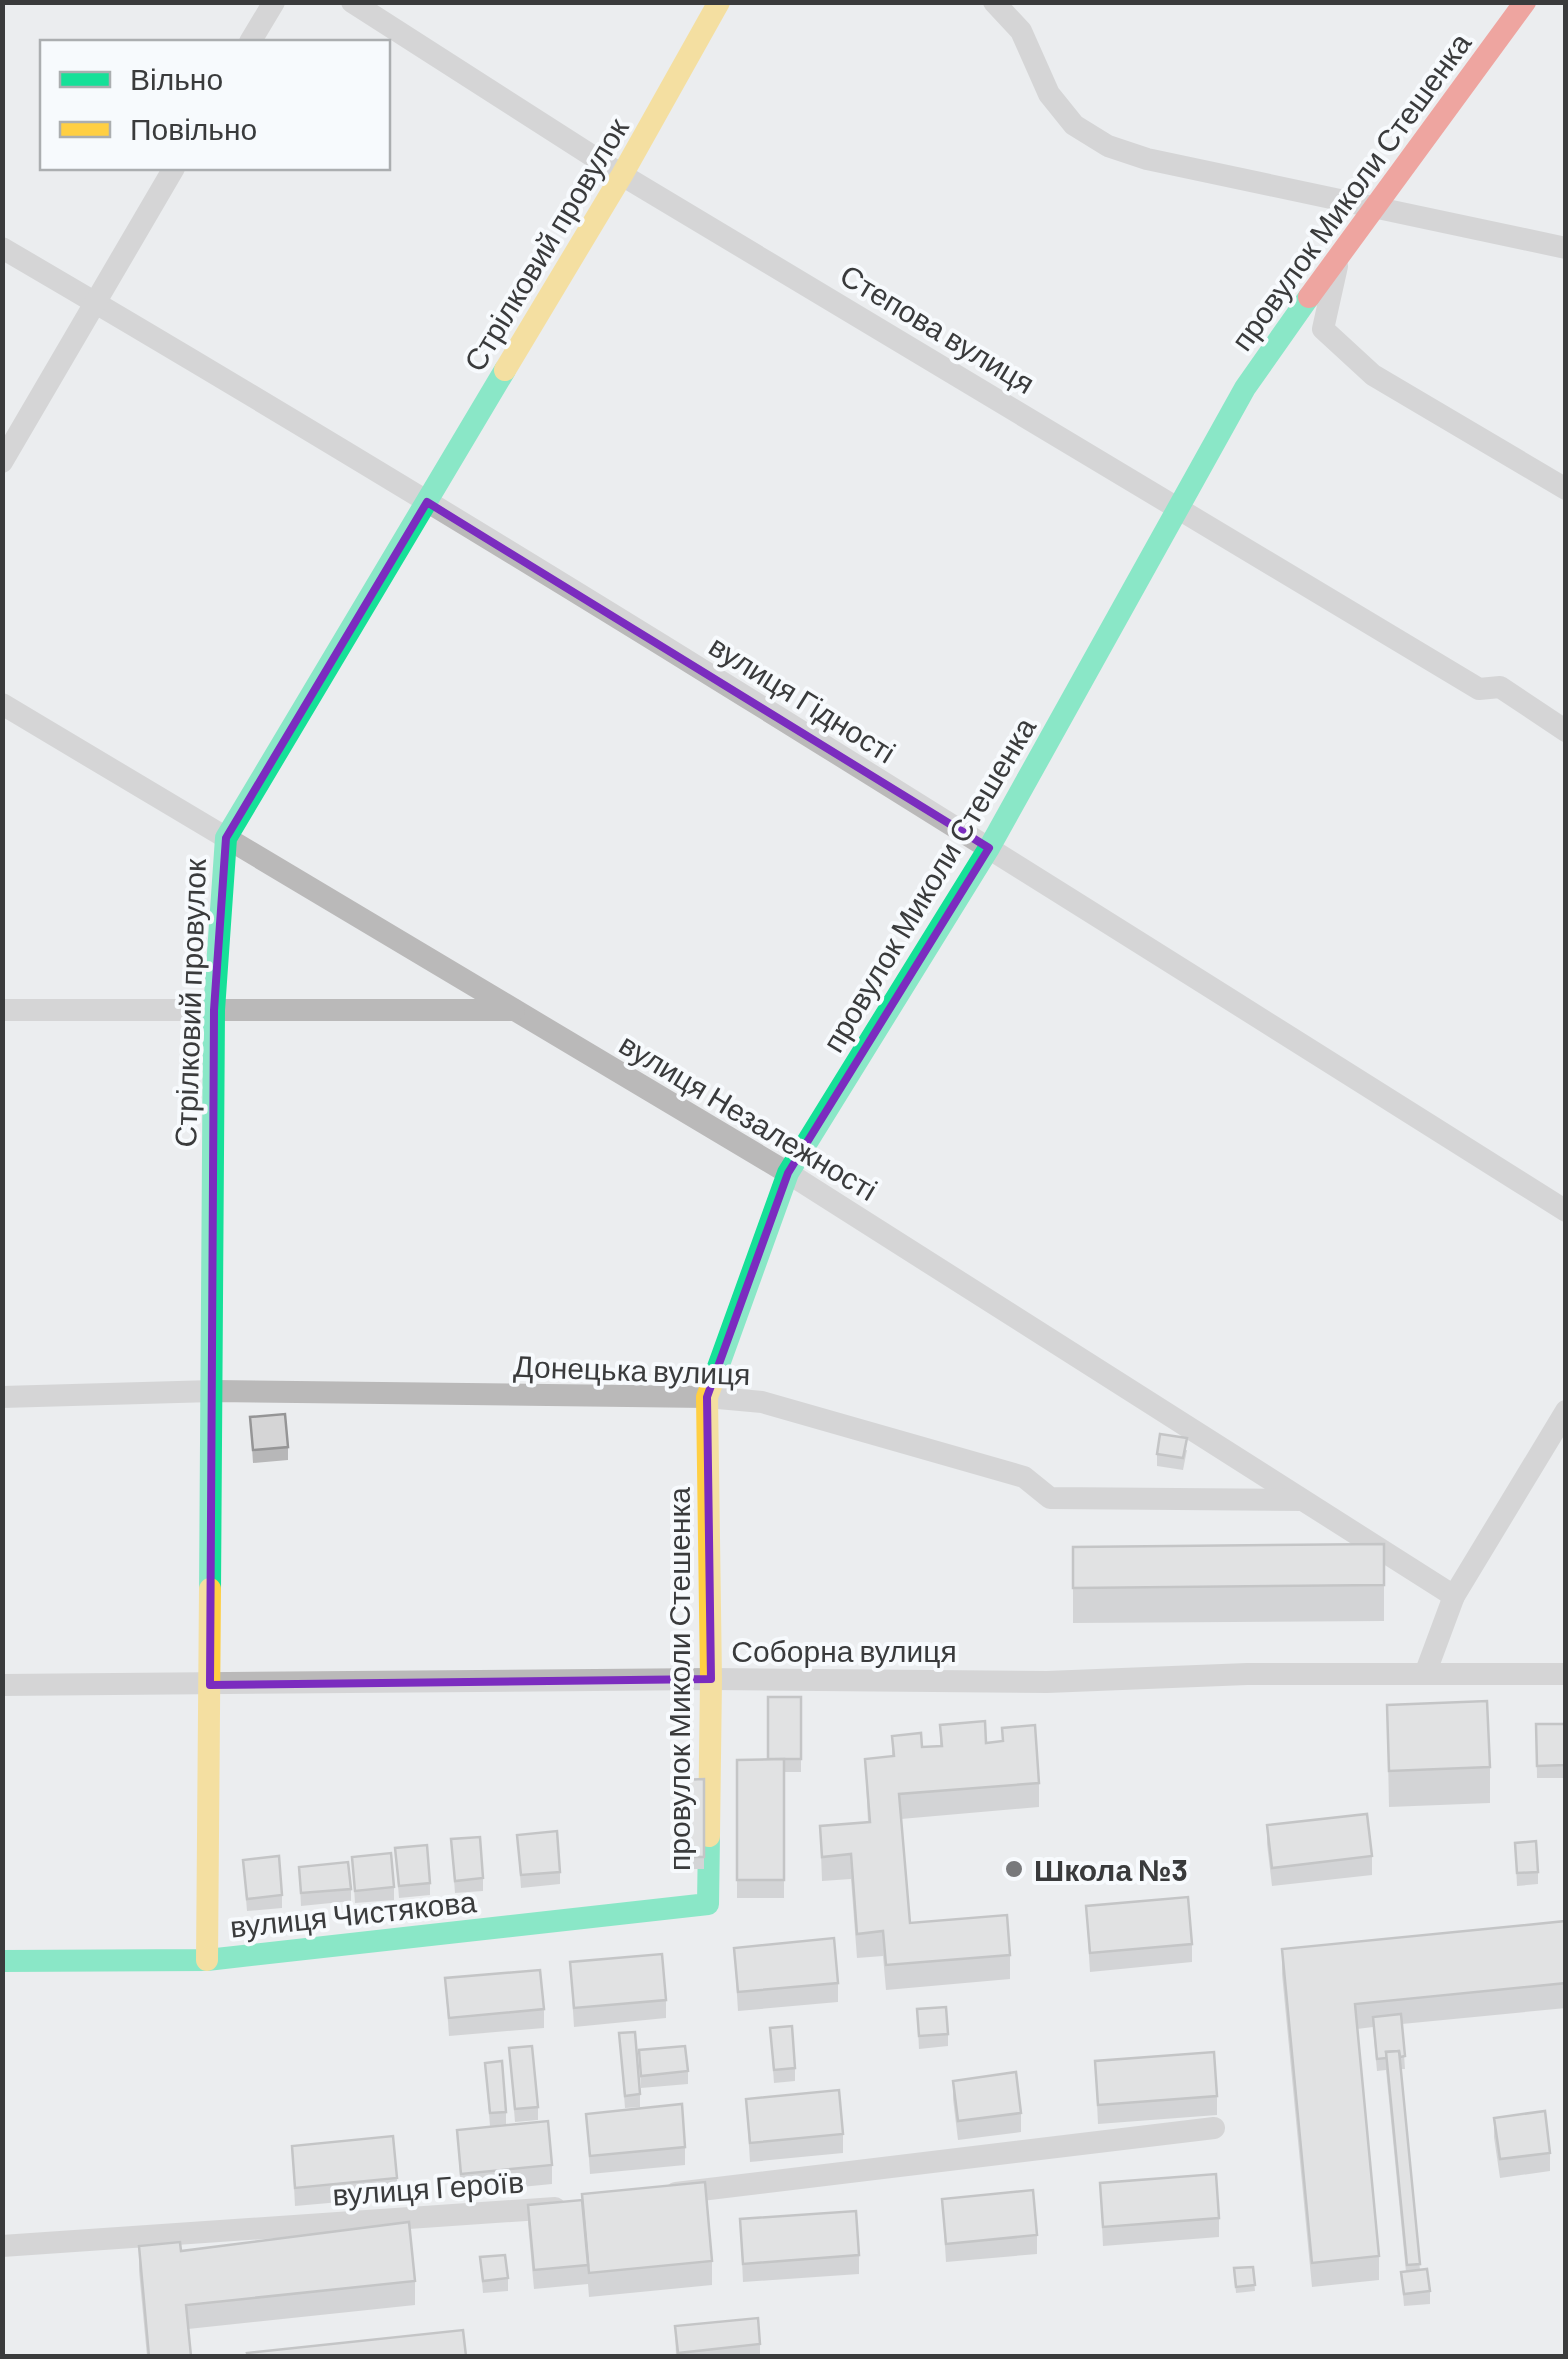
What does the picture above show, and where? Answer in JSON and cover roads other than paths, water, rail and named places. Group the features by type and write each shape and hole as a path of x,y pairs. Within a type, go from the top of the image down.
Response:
{"street":[{"path":"251,40 274,2"},
{"name":"Степова вулиця","path":"352,2 622,174 1478,689 1500,687 1566,731"},
{"name":"Стрілковий провулок","path":"207,1960 214,1010 226,838 622,174 719,2"},
{"path":"994,2 1021,32 1049,94 1074,125 1108,146 1147,159 1566,248"},
{"name":"провулок Миколи Стешенка","path":"708,1904 708,1398 788,1173 989,848 1245,388 1374,205 1525,2"},
{"path":"2,462 173,170"},
{"name":"вулиця Гідності","path":"2,248 427,502 989,848 1566,1211"},
{"path":"1341,251 1322,329 1373,375 1566,489"},
{"name":"Степова вулиця","path":"1500,687 1566,750"},
{"name":"вулиця Незалежності","path":"2,704 788,1173 1454,1596"},
{"path":"2,1010 517,1010"},
{"name":"Донецька вулиця","path":"2,1397 213,1392 708,1398 762,1402 1024,1477 1050,1498 1302,1500"},
{"path":"1426,1674 1454,1596 1566,1411"},
{"name":"Соборна вулиця","path":"2,1684 711,1679 1047,1682 1246,1674 1566,1674"},
{"name":"вулиця Чистякова","path":"2,1961 207,1960 708,1904"},
{"path":"644,2197 1214,2128"},
{"name":"вулиця Героїв","path":"2,2246 585,2204"}],"place":[{"name":"Школа №3","path":"1014,1869"}]}
